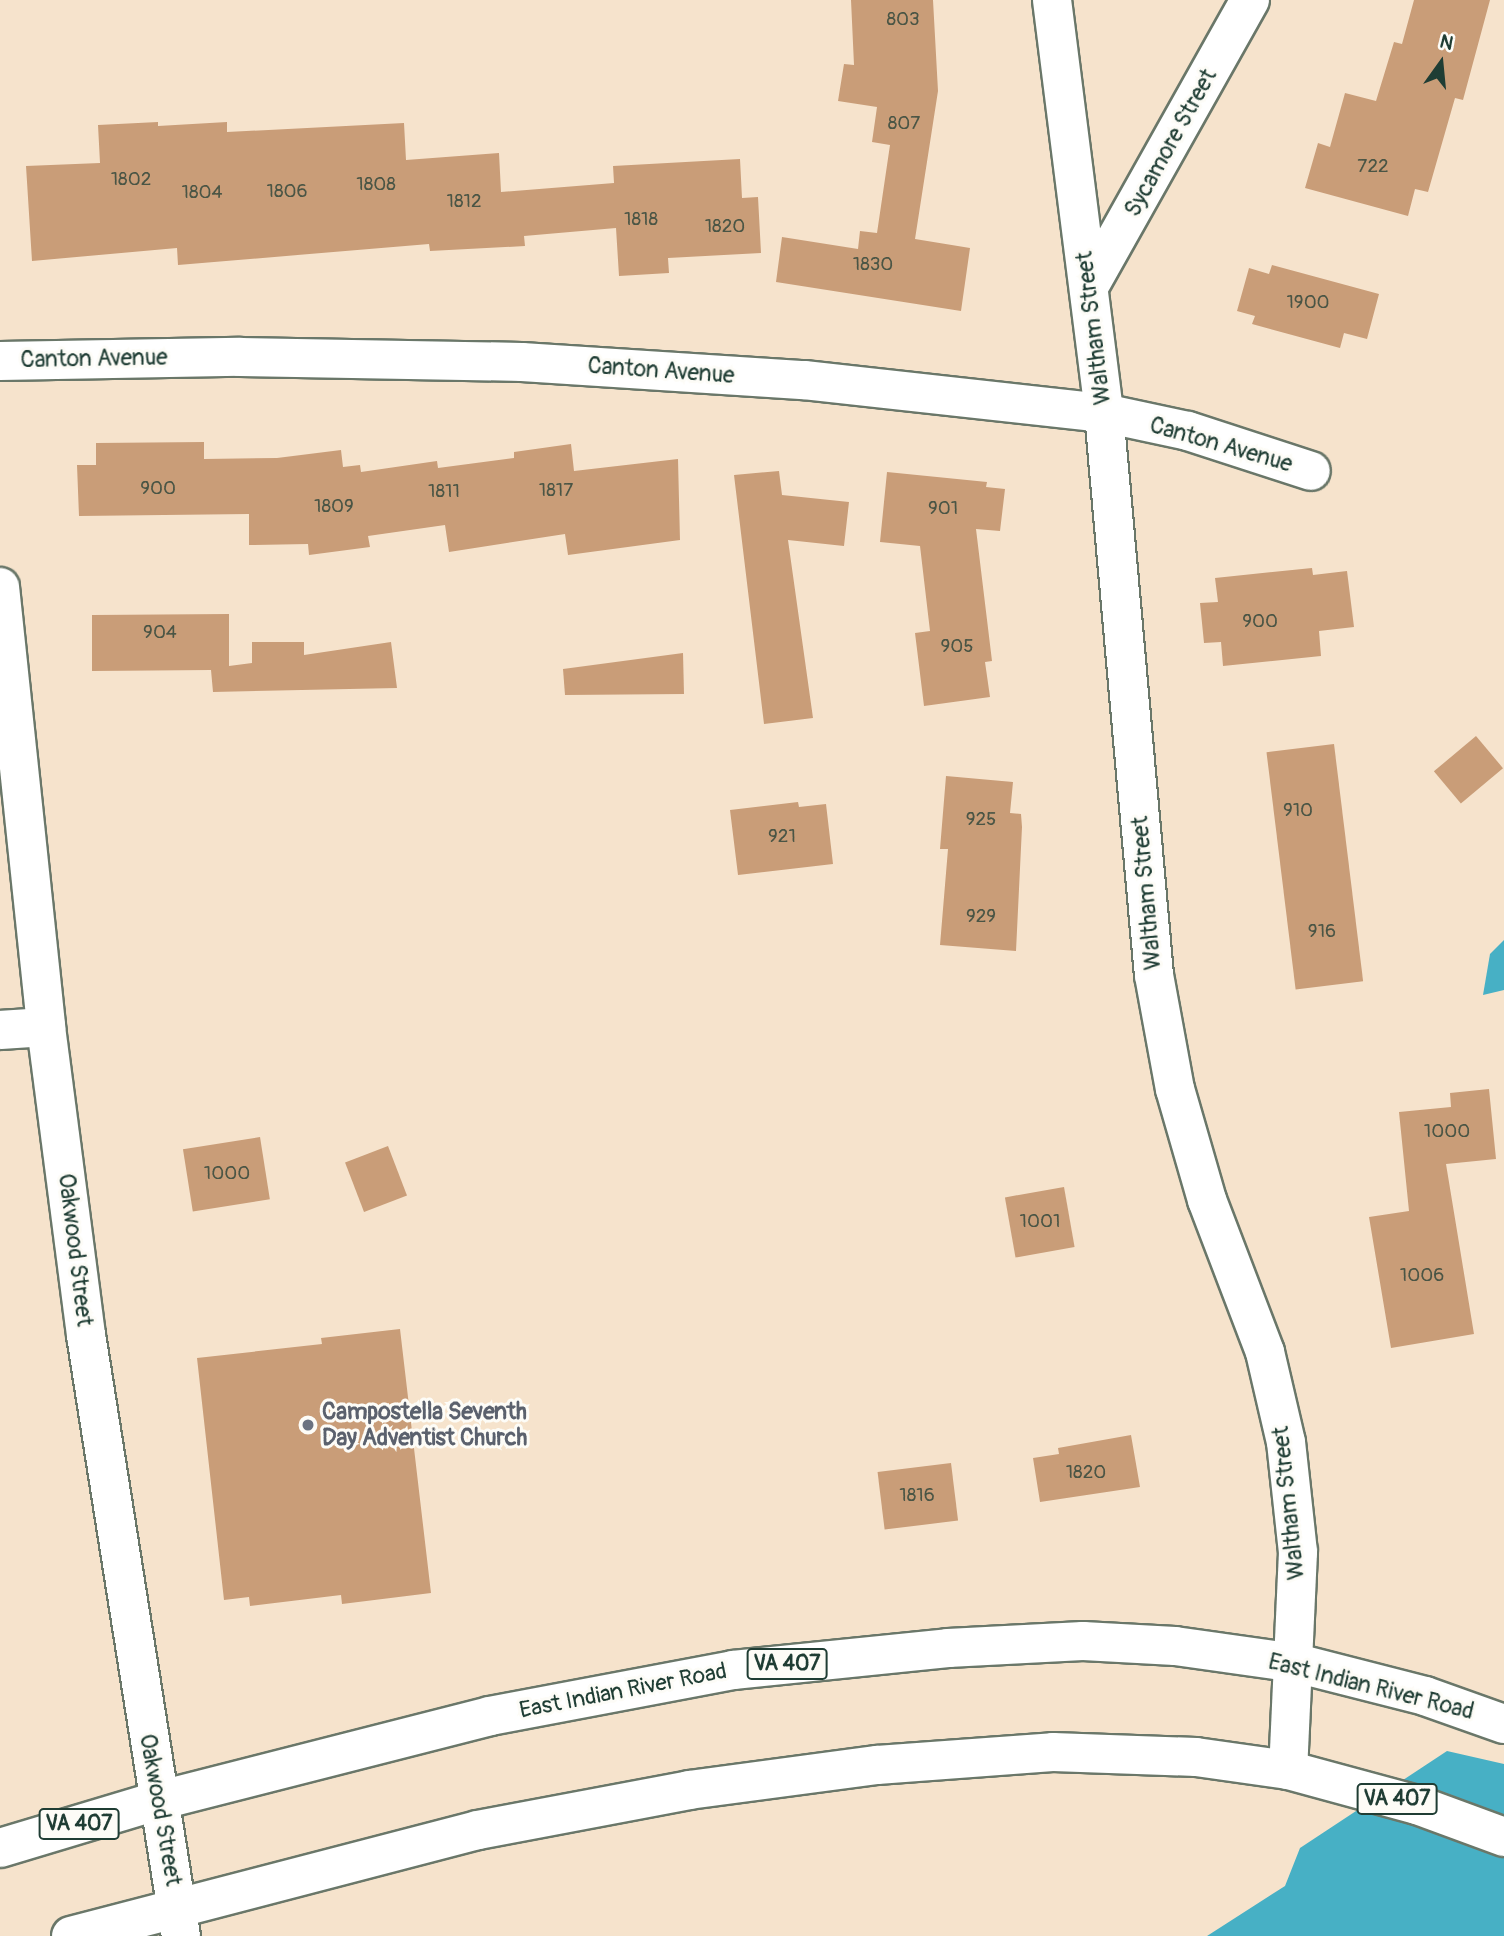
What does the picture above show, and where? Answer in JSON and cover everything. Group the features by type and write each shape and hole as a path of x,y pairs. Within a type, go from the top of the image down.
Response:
{"street":[{"name":"Waltham Street","path":"1052,0 1104,413 1154,975 1182,1114 1207,1200 1265,1352 1286,1442 1298,1552 1296,1663 1288,1770"},
{"name":"Sycamore Street","path":"1090,285 1250,0"},
{"name":"Canton Avenue","path":"0,361 240,357 522,362 804,380 1104,413 1188,431 1311,471"},
{"name":"Oakwood Street","path":"0,587 46,1027 86,1335 157,1801 179,1922"},
{"path":"0,1030 46,1027"},
{"name":"East Indian River Road","path":"0,1847 157,1801 490,1716 733,1670 948,1648 1083,1641 1175,1646 1296,1663 1424,1696 1504,1724"},
{"name":"VA 407","path":"71,1936 179,1922 478,1830 689,1790 877,1765 1054,1752 1196,1757 1288,1770 1417,1805 1504,1837"}],"water":[{"path":"1504,940 1504,990 1483,995 1490,954"},
{"path":"1447,1751 1504,1764 1504,1936 1207,1936 1285,1886 1300,1848"}],"building":[{"path":"851,0 933,0 938,91 915,239 970,248 961,311 776,282 782,237 858,249 860,231 877,233 890,145 872,142 877,107 838,101 844,64 854,65"},
{"path":"1414,0 1490,0 1463,100 1455,98 1428,192 1415,189 1408,216 1305,188 1318,143 1330,147 1345,93 1376,101 1394,42 1402,44"},
{"path":"158,122 158,126 227,122 227,132 404,123 406,160 499,153 501,192 614,183 613,166 740,159 742,198 758,197 761,253 668,258 669,273 619,276 616,228 524,236 525,246 430,251 429,244 178,265 177,248 32,261 26,166 100,163 98,125"},
{"path":"1272,265 1379,294 1367,339 1344,333 1340,348 1252,324 1255,316 1237,311 1249,268 1269,274"},
{"path":"204,442 204,459 277,458 341,450 343,467 360,465 361,472 437,461 438,468 514,458 514,452 571,444 574,471 678,459 680,540 568,555 565,534 449,552 445,525 368,536 370,547 309,555 308,544 249,545 249,514 79,516 77,465 96,465 96,443"},
{"path":"779,471 782,495 849,502 844,546 788,540 813,718 764,724 734,475"},
{"path":"887,472 987,482 986,487 1005,489 1000,531 976,529 992,661 985,662 990,697 924,706 915,633 930,631 920,546 880,542"},
{"path":"1312,568 1313,575 1347,571 1354,627 1319,631 1321,656 1223,666 1221,642 1204,643 1200,603 1218,602 1215,578"},
{"path":"229,614 229,666 252,663 252,642 304,642 304,655 391,642 397,688 213,692 211,670 92,671 92,615"},
{"path":"683,653 684,694 565,695 563,669"},
{"path":"1476,736 1503,768 1461,804 1434,771"},
{"path":"1334,744 1363,981 1296,990 1267,752"},
{"path":"946,776 1013,782 1010,813 1021,814 1022,827 1016,951 940,945 948,849 940,849"},
{"path":"798,802 799,807 826,804 833,864 738,875 730,810"},
{"path":"1489,1089 1496,1159 1446,1164 1474,1334 1391,1348 1369,1217 1409,1211 1399,1112 1451,1107 1450,1093"},
{"path":"260,1137 270,1199 193,1211 183,1149"},
{"path":"388,1146 407,1195 364,1212 345,1162"},
{"path":"1064,1187 1075,1247 1016,1257 1005,1197"},
{"name":"Campostella Seventh Day Adventist Church","path":"400,1329 431,1593 342,1604 341,1595 250,1606 249,1597 224,1600 197,1358 322,1344 321,1338"},
{"path":"1131,1435 1140,1487 1040,1502 1033,1458 1059,1454 1058,1448"},
{"path":"951,1463 958,1521 885,1530 878,1472"}],"place":[{"name":"Campostella Seventh Day Adventist Church","path":"308,1425"}]}
